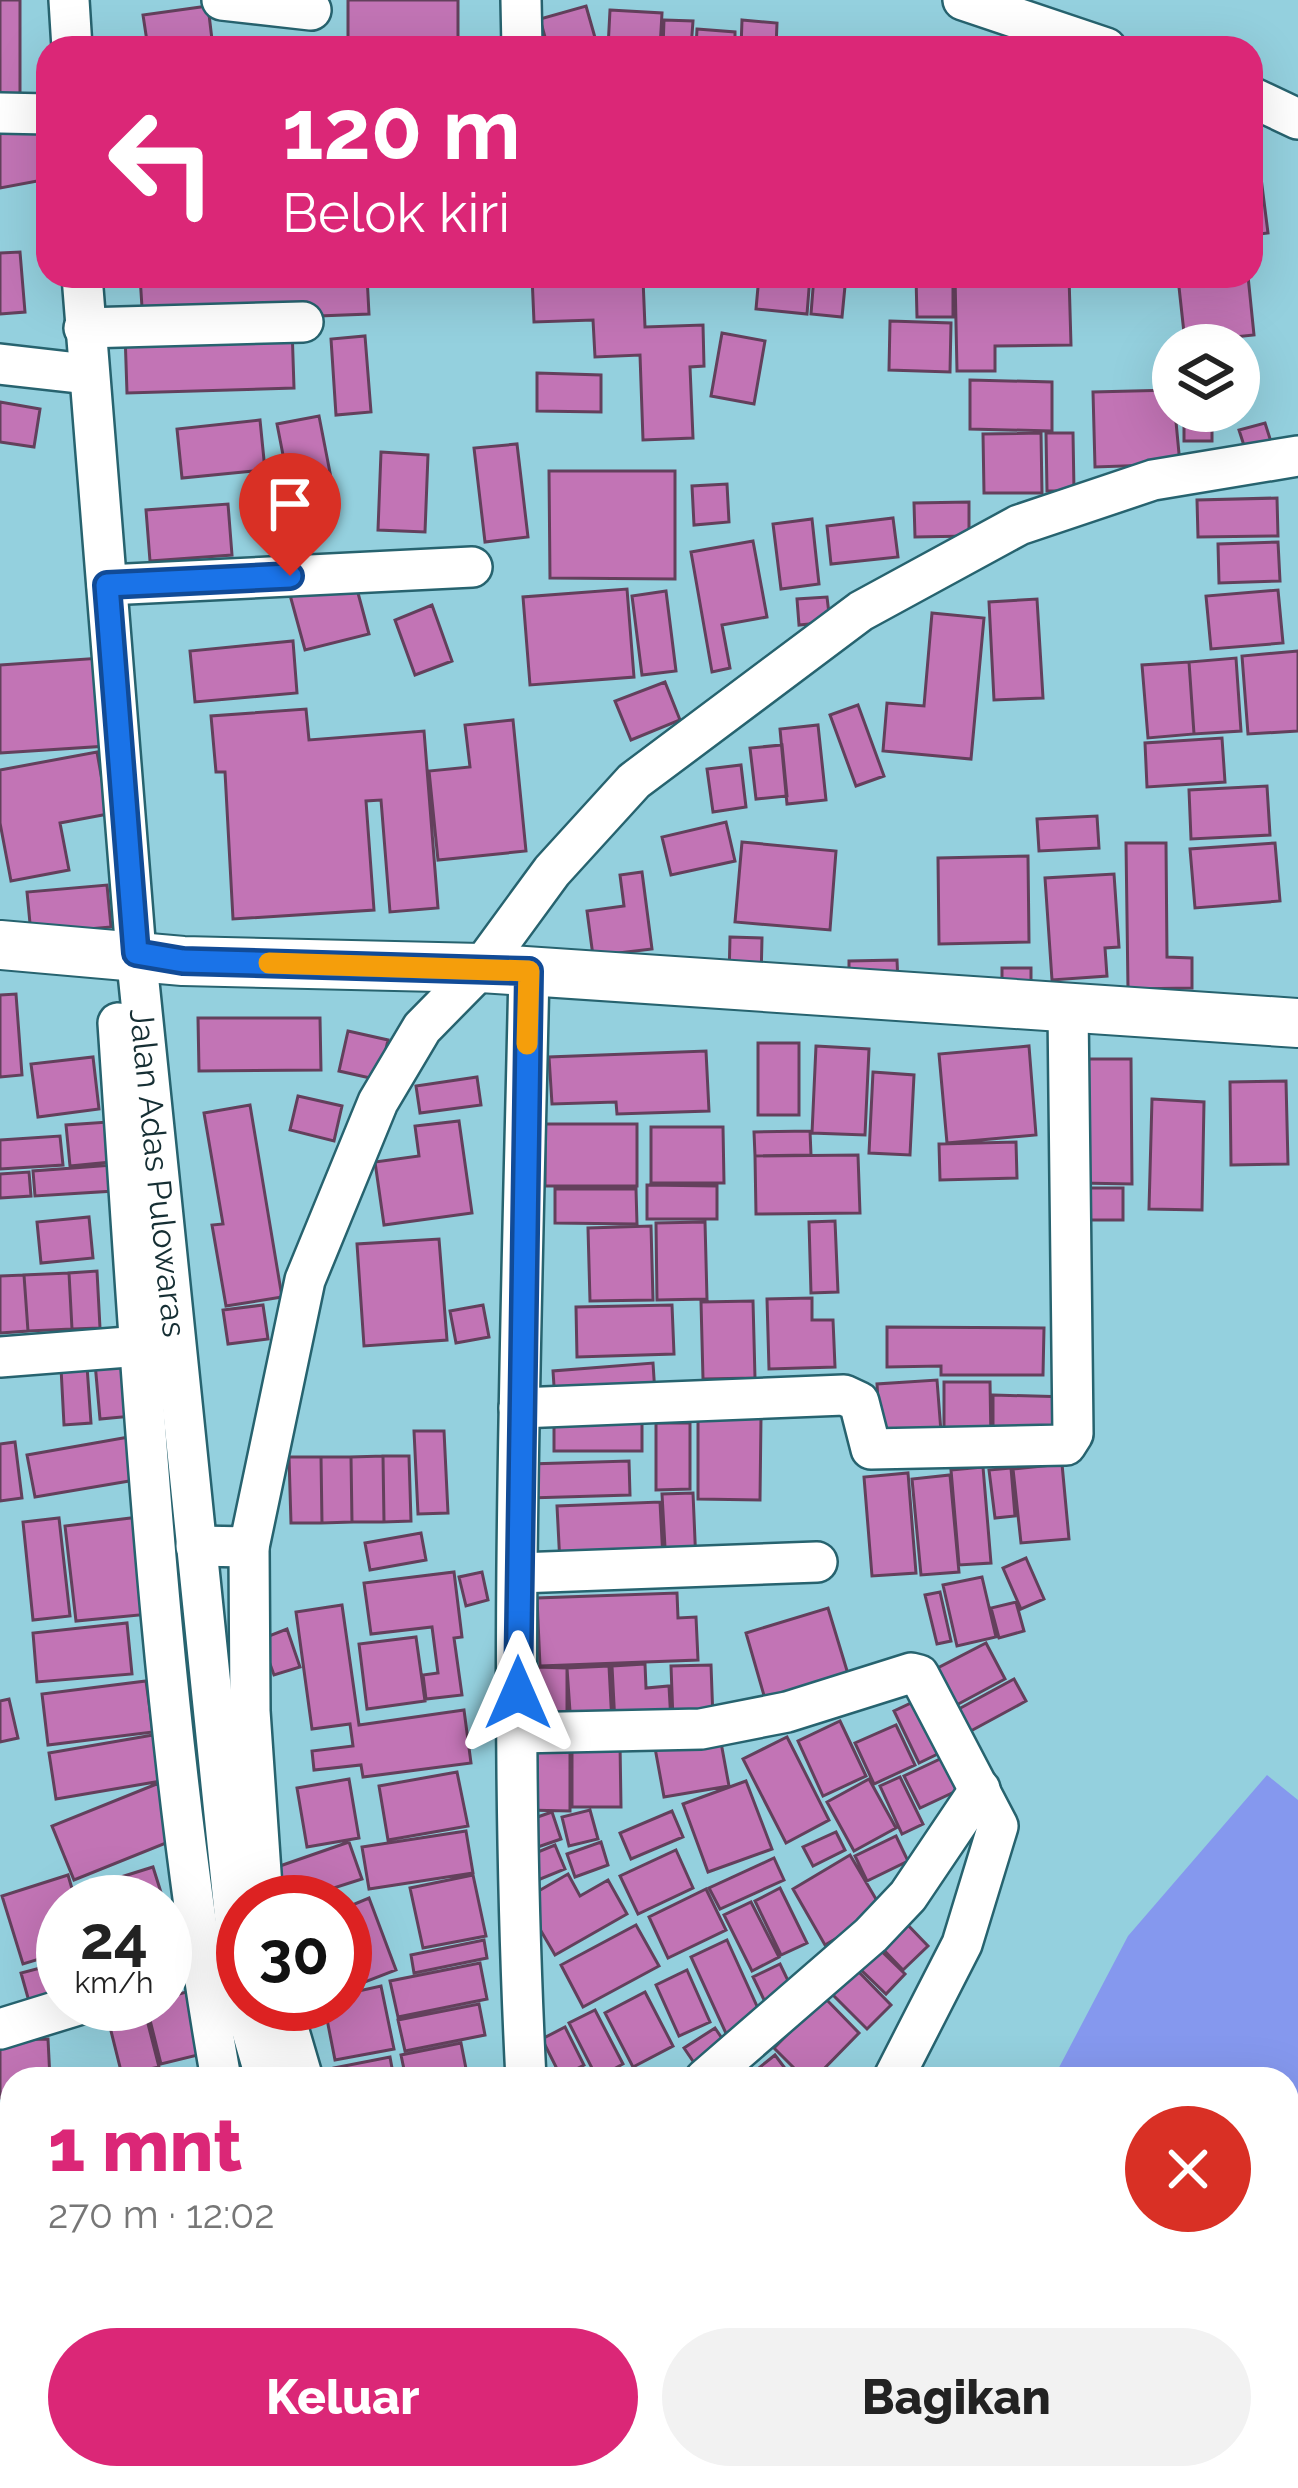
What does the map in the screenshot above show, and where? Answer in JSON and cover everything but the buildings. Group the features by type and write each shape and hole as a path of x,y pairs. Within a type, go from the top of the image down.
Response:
{"street":[{"path":"69,0 71,36"},
{"path":"222,0 310,10"},
{"path":"521,0 522,36"},
{"path":"963,0 1070,36"},
{"path":"1263,102 1298,118"},
{"path":"0,113 36,114"},
{"name":"Jalan Adas Pulowaras","path":"82,288 107,585 124,953 159,1345 196,1546 231,1875"},
{"path":"84,328 303,322"},
{"path":"0,364 86,374"},
{"path":"260,1875 249,1690 249,1547 305,1280 340,1184 378,1102 422,1028 481,968 553,871 634,781 861,611 999,535 1088,498 1153,480 1298,455"},
{"path":"107,585 472,567"},
{"path":"0,945 183,961 481,968 1298,1023"},
{"path":"526,2067 518,1574 529,971"},
{"path":"519,1408 844,1395 859,1402 871,1449 1066,1445 1073,1434 1068,1009"},
{"path":"0,1357 159,1345 163,1645 176,1875"},
{"path":"196,1546 249,1547"},
{"path":"518,1574 817,1562"},
{"path":"518,1733 700,1729 788,1712 916,1673 980,1789 997,1830 962,1945 899,2067"},
{"path":"719,2067 871,1936 908,1896 980,1789"},
{"path":"192,2001 216,2067"},
{"path":"0,2029 36,2018"},
{"name":"Jalan Adas Pulowaras","path":"252,2031 263,2067"},
{"path":"289,2031 299,2067"}],"water":[{"path":"1267,1775 1298,1800 1298,2067 1059,2067 1128,1936"}],"slow traffic":[{"path":"269,963 529,971 527,1044"}],"route":[{"path":"290,576 107,585 136,953 183,961 529,971 518,1693"}]}
